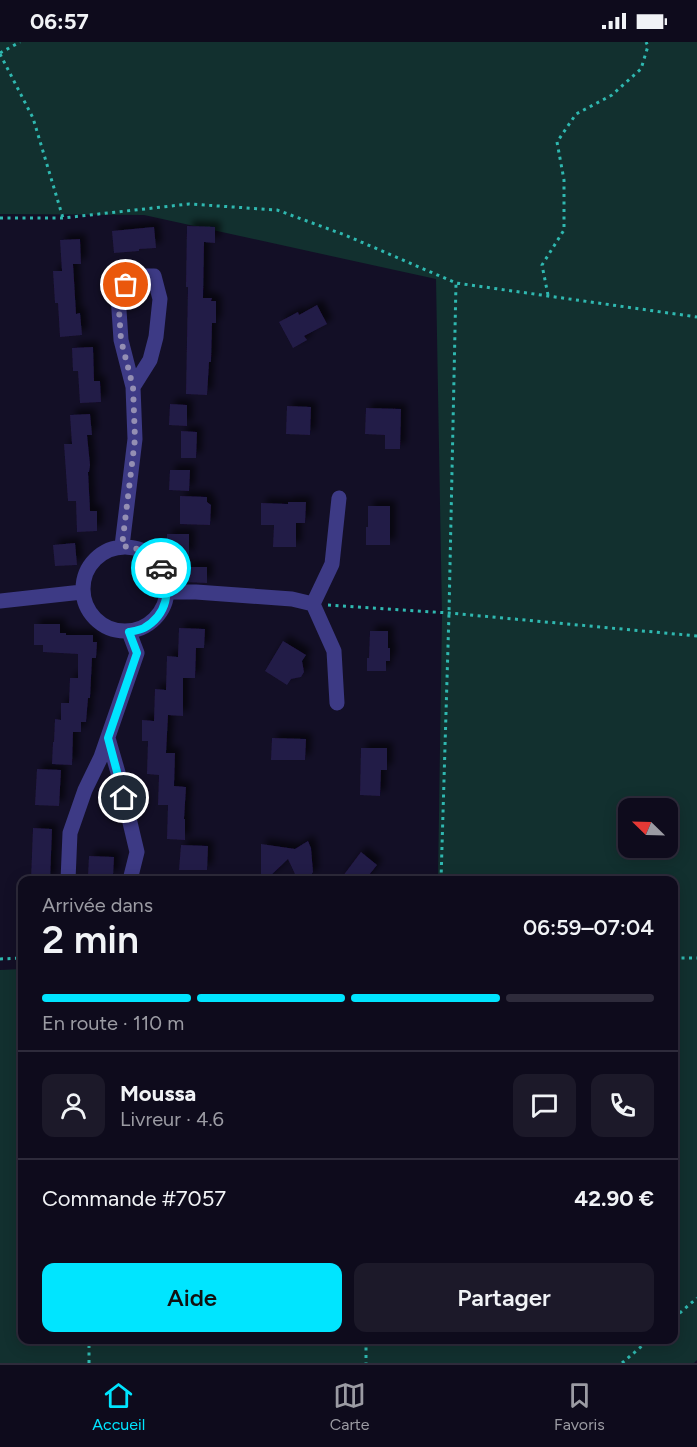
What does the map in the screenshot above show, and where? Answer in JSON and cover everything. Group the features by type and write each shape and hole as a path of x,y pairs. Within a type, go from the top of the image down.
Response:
{"street":[{"path":"122,546 135,439 133,387 121,340 118,295 134,276 154,276 160,299 156,337 150,360 133,387"},
{"path":"337,703 334,651 313,604 332,564 339,498"},
{"path":"122,546 137,548 159,562 166,577 168,592 158,616 144,628 129,632 115,631 102,625 88,611 82,592 84,577 94,559 106,550 122,546"},
{"path":"0,601 82,592"},
{"path":"168,592 292,599 313,604"},
{"path":"68,876 70,833 85,790 101,757 137,653 129,632"},
{"path":"108,738 137,852 131,876"}],"path":[{"path":"20,42 0,53 33,118 63,218"},
{"path":"548,295 542,265 564,230 564,180 557,142 576,114 612,95 641,69 648,46 646,42"},
{"path":"0,218 63,218 189,204 277,210 345,235 456,283 697,317"},
{"path":"441,876 456,283"},
{"path":"313,604 449,613 697,636"},
{"path":"0,959 18,958"},
{"path":"678,958 697,958"},
{"path":"678,1315 697,1298"},
{"path":"89,1344 89,1363"},
{"path":"366,1344 366,1363"},
{"path":"622,1363 644,1344"}],"green space":[{"path":"0,42 697,42 697,1360 694,1363 0,1363 0,970 18,969 18,1344 678,1344 678,876 438,876 442,616 436,279 144,215 0,214"}],"building":[{"path":"187,226 215,227 215,243 204,242 203,298 212,298 211,301 216,301 216,323 212,323 207,395 186,394"},
{"path":"154,227 156,248 114,253 112,231"},
{"path":"80,239 81,264 73,264 76,314 80,313 82,335 60,337 53,271 62,271 60,240"},
{"path":"317,305 327,324 304,336 307,340 293,348 279,322"},
{"path":"93,347 94,381 100,381 101,402 80,403 78,371 73,371 72,348"},
{"path":"170,404 187,405 187,426 169,425"},
{"path":"287,406 311,407 310,435 286,434"},
{"path":"366,408 401,409 400,449 385,449 385,435 365,434"},
{"path":"90,414 92,435 87,435 90,465 88,472 90,511 97,511 97,531 77,532 76,501 68,501 64,444 72,444 70,415"},
{"path":"181,431 197,432 196,458 181,458"},
{"path":"170,470 190,470 189,491 169,490"},
{"path":"180,496 207,497 207,502 211,505 210,525 180,524"},
{"path":"288,502 306,502 305,523 296,523 296,547 273,547 274,525 261,525 261,503 288,504"},
{"path":"368,506 390,506 390,545 366,545"},
{"path":"167,534 189,534 189,555 166,555"},
{"path":"75,543 77,565 55,566 53,545"},
{"path":"184,567 207,567 207,583 184,582"},
{"path":"34,624 60,624 60,633 93,635 93,642 97,642 96,658 92,658 86,722 81,722 81,732 73,732 72,765 52,764 53,742 55,719 61,720 61,703 69,703 70,678 78,678 78,654 43,652 43,645 34,645"},
{"path":"179,628 205,629 204,648 196,648 195,678 183,678 183,716 168,715 166,753 175,753 174,786 186,787 185,840 167,839 168,805 158,805 159,775 147,774 148,741 142,741 142,720 154,721 155,689 166,690 167,656 178,657"},
{"path":"370,631 388,631 390,661 386,661 386,671 367,671"},
{"path":"283,641 306,655 302,661 304,672 301,677 291,679 287,685 265,671"},
{"path":"272,738 306,739 305,760 271,760"},
{"path":"361,748 387,748 387,770 381,770 380,796 360,795"},
{"path":"37,769 61,770 59,806 35,805"},
{"path":"33,828 52,829 50,876 31,876"},
{"path":"308,841 311,848 313,872 310,876 295,874 288,859 270,876 261,876 261,844 295,849"},
{"path":"181,845 208,846 207,870 179,870"},
{"path":"361,852 377,865 368,876 343,876"},
{"path":"89,856 114,857 113,876 88,876"}],"way so far":[{"path":"126,285 118,295 121,340 133,387 135,439 122,546 137,548 147,553 159,562 161,568"}],"route":[{"path":"124,798 108,738 137,653 129,632 144,628 158,616 165,603 168,592 166,577 161,568"}]}
